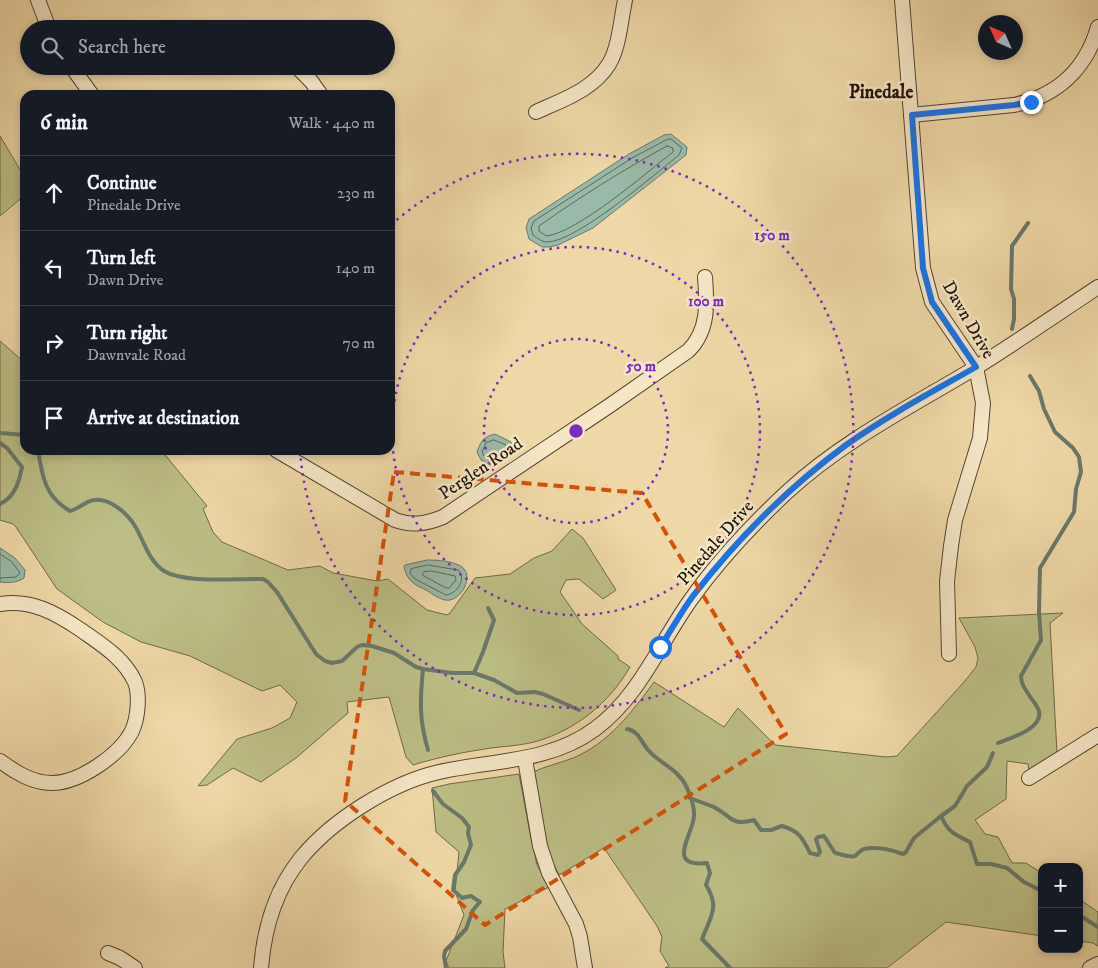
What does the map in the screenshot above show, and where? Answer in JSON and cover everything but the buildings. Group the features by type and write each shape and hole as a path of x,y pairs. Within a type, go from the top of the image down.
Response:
{"street":[{"path":"38,0 46,20"},
{"path":"536,112 592,83 610,63 625,0"},
{"name":"Dawn Drive","path":"902,0 923,268 932,302 976,367 983,403 980,438 956,520 951,546 947,581 949,654"},
{"path":"912,115 1014,105 1031,102 1048,94 1060,85 1082,62 1094,42 1098,27"},
{"path":"78,75 89,90"},
{"path":"305,75 317,90"},
{"name":"Perglen Road","path":"284,455 395,520 407,524 432,522 443,517 625,395 694,345 701,333 706,312 705,277"},
{"name":"Pinedale Drive","path":"261,968 266,931 277,899 300,859 318,840 364,805 402,784 435,773 474,765 525,759 553,751 575,742 602,724 626,701 640,683 692,598 731,550 787,492 847,444 976,367 1098,287"},
{"path":"0,604 11,602 28,603 43,608 80,629 116,655 127,668 136,684 138,700 137,715 132,730 121,745 110,756 82,775 66,781 51,783 32,780 0,761"},
{"path":"1029,778 1098,735"},
{"path":"525,759 540,846 549,873 576,924 585,968"},
{"path":"108,953 135,968"},
{"path":"1090,968 1098,964"}],"highlighted area":[{"path":"394,472 642,493 786,734 485,925 345,801"}],"green space":[{"path":"0,136 20,170 20,199 0,216"},
{"path":"0,341 20,359 20,455 165,455 207,506 203,509 213,532 222,542 288,570 320,566 333,573 377,581 388,579 427,610 447,615 475,578 510,574 534,558 552,551 572,529 583,538 616,590 603,599 579,579 566,580 560,592 582,624 618,656 618,659 630,667 614,690 594,710 558,734 538,741 461,753 413,765 406,757 389,697 347,702 348,713 296,758 261,782 233,768 207,785 198,786 237,739 272,728 290,718 297,702 280,685 262,691 190,656 141,642 103,622 57,589 16,527 13,524 0,520"},
{"path":"1063,613 1050,623 1057,753 1029,772 1028,764 1007,761 1006,799 975,820 985,834 998,837 1012,863 1026,863 1038,870 1038,935 946,922 887,968 665,968 669,966 660,951 662,937 657,926 604,848 559,875 548,853 533,772 573,758 598,744 619,726 654,682 724,727 738,708 775,745 886,757 897,756 976,667 978,658 975,647 959,618"},
{"path":"519,774 537,865 549,887 505,909 503,952 505,968 449,968 446,961 464,915 455,892 459,852 436,832 432,788"},
{"path":"1083,902 1098,912 1098,946 1083,942"}],"water":[{"path":"671,134 687,147 686,155 593,228 558,245 549,247 542,247 529,239 526,228 529,219 629,154 664,135"},
{"path":"495,434 511,442 513,448 510,454 492,466 481,460 477,452 483,440"},
{"path":"0,548 15,558 25,570 24,578 12,582 0,582"},
{"path":"427,560 450,562 459,565 466,571 466,583 456,598 451,600 442,599 411,581 405,571 405,565"}],"waterway":[{"path":"1012,329 1014,319 1014,299 1011,289 1012,246 1028,223"},
{"path":"998,743 1031,728 1039,717 1039,711 1024,687 1021,676 1041,640 1039,612 1040,568 1074,512 1076,489 1081,472 1079,457 1073,448 1055,432 1044,409 1039,391 1030,376"},
{"path":"0,433 20,435"},
{"path":"0,443 7,448 22,467 13,493 0,504"},
{"path":"39,455 43,477 55,499 70,511 94,500 106,501 118,507 135,526 154,561 164,571 185,578 263,579 268,582 277,592 316,654 325,661 332,663 342,661 357,647 362,645 372,646 394,653 416,667 452,673 474,673 494,680 517,693 535,692 543,694 579,710"},
{"path":"474,673 494,620 488,608"},
{"path":"423,669 421,710 428,750"},
{"path":"627,729 637,734 652,755 678,775 688,789 694,816 684,848 684,855 687,860 694,863 707,863 710,873 706,885 713,899 713,912 702,939 730,968"},
{"path":"690,798 714,807 732,820 740,822 754,820 761,830 771,830 782,826 788,828 799,835 810,853 818,855 820,852 816,839 824,836 835,853 845,856 855,856 869,848 879,848 903,854 914,838 955,806 967,786 987,767 993,753"},
{"path":"433,791 443,804 462,818 469,827 468,833 471,845 464,862 455,875 453,890 462,898 471,896 480,902 473,910 466,929 445,951 446,968"},
{"path":"941,816 946,826 952,832 970,842 977,864 991,864 1007,868 1024,882 1038,889"},
{"path":"1083,918 1098,927"}],"district":[{"name":"Pinedale","path":"881,92"}],"route":[{"path":"660,647 692,598 712,573 731,550 787,492 847,444 976,367 932,302 927,287 923,268 912,115 1031,102"}]}
